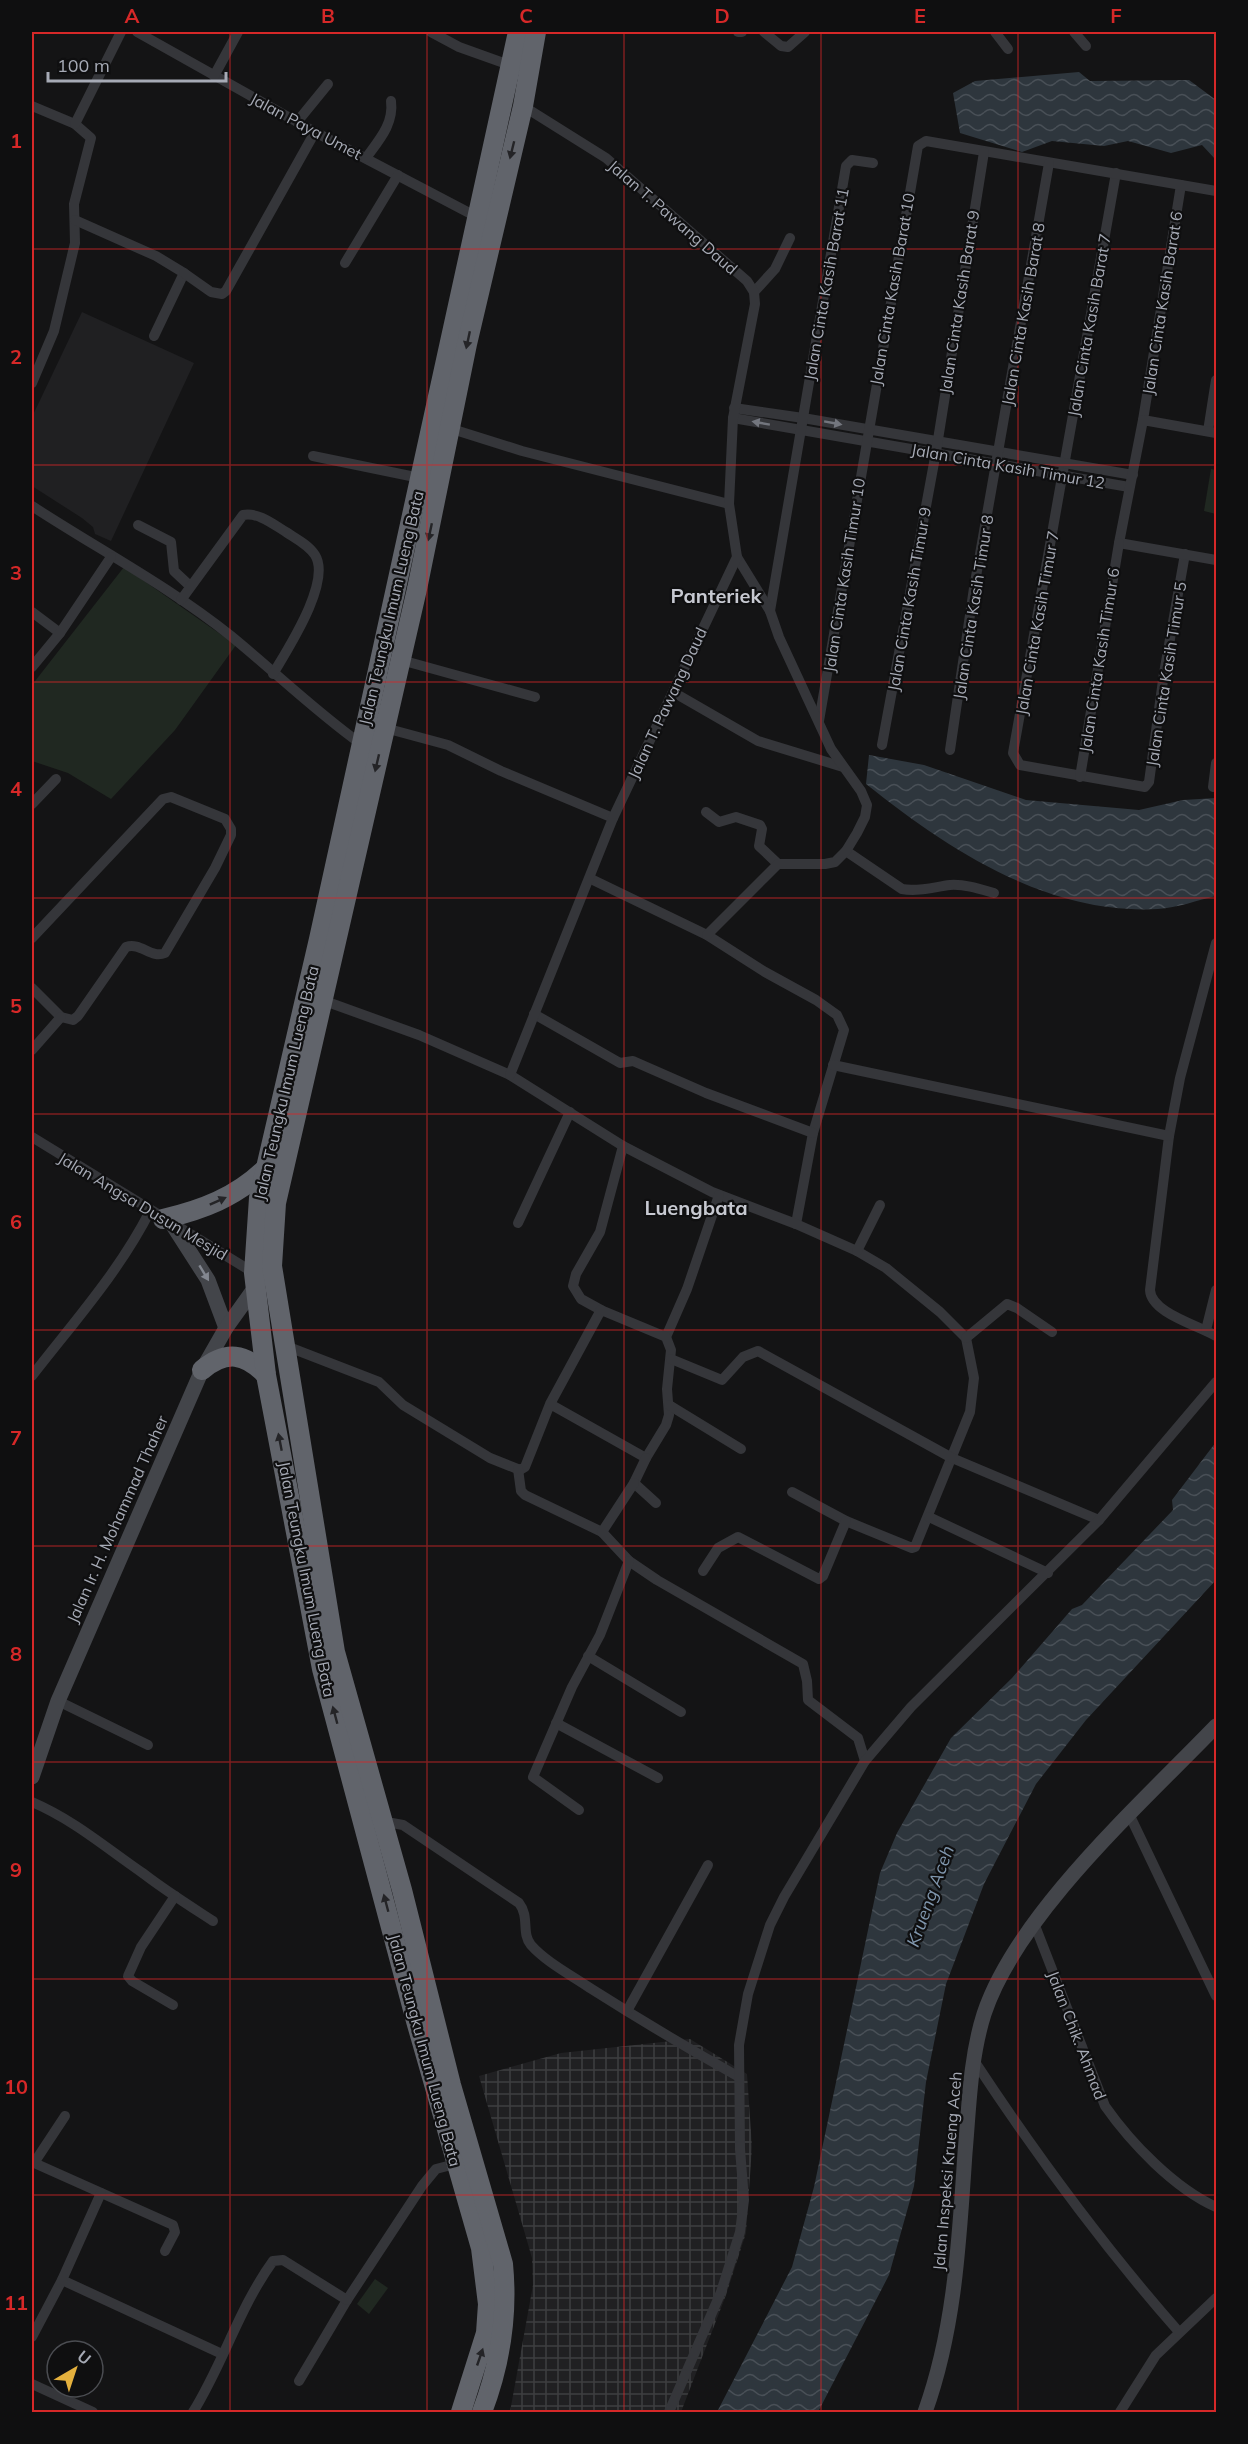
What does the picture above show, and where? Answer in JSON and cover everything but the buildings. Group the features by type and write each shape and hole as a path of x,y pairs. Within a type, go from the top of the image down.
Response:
{"highway":[{"name":"Jalan Teungku Imum Lueng Bata","path":"482,2412 494,2379 500,2348 505,2289 500,2249 465,2163 322,1669 319,1607 286,1346 272,1266 276,1203 322,999 327,942 361,744 518,32"},
{"name":"Jalan Teungku Imum Lueng Bata","path":"461,2412 483,2346 488,2304 481,2248 465,2163 381,1821 319,1607 266,1375 255,1280 259,1198 265,1169 385,728 452,429 470,333 523,106 536,32"},
{"path":"162,1218 191,1212 223,1199 248,1185 265,1169"},
{"path":"202,1370 212,1362 226,1357 244,1357 254,1361 266,1375"}],"street":[{"path":"75,124 121,32"},
{"name":"Jalan Paya Umet","path":"137,32 315,132 477,217"},
{"path":"214,76 238,32"},
{"path":"430,32 459,47 512,66"},
{"path":"764,32 781,46 788,47 805,32"},
{"path":"995,32 1008,49"},
{"path":"1074,32 1086,46"},
{"path":"297,122 328,84"},
{"path":"366,158 389,123 393,113 390,101"},
{"path":"32,106 75,124 91,138 74,204 75,243 54,331 32,382"},
{"name":"Jalan T. Pawang Daud","path":"523,106 606,158 747,281 754,292"},
{"path":"75,220 156,256 211,292 222,294 226,291 315,132"},
{"name":"Jalan Cinta Kasih Barat 10","path":"868,429 917,149 926,141 984,152"},
{"path":"984,152 1216,191"},
{"name":"Jalan Cinta Kasih Barat 9","path":"937,447 984,152"},
{"name":"Jalan Cinta Kasih Barat 11","path":"770,611 846,166 852,160 873,163"},
{"name":"Jalan Cinta Kasih Barat 8","path":"997,464 1049,163"},
{"name":"Jalan Cinta Kasih Barat 7","path":"1064,476 1116,173"},
{"path":"345,263 398,175"},
{"name":"Jalan Cinta Kasih Barat 6","path":"1129,487 1143,420 1182,185"},
{"path":"707,935 778,864 831,863 846,851 865,817 867,805 861,791 831,749 779,637 770,611 737,557 729,504 733,413 755,304 754,292 775,269 790,238"},
{"path":"154,336 184,273"},
{"path":"1143,420 1212,432 1216,380"},
{"path":"733,413 803,418 868,429 937,447 1000,452 1133,475"},
{"name":"Jalan Cinta Kasih Timur 12","path":"733,413 802,430 866,442 937,447 997,464 1129,487 1119,543"},
{"path":"452,429 522,451 729,504"},
{"name":"Jalan Cinta Kasih Timur 10","path":"819,721 868,429"},
{"name":"Jalan Cinta Kasih Timur 9","path":"882,745 937,447"},
{"path":"313,456 420,478"},
{"name":"Jalan Cinta Kasih Timur 8","path":"950,750 997,464"},
{"name":"Jalan Cinta Kasih Timur 7","path":"1064,476 1013,753 1017,762 1024,766 1080,777"},
{"path":"32,506 181,600 230,636 273,674 361,744"},
{"path":"181,600 243,516 255,515 267,521 309,549 315,555 320,570 309,608 273,674"},
{"path":"138,525 171,542 174,571 190,586"},
{"path":"1119,543 1216,560"},
{"name":"Jalan Cinta Kasih Timur 6","path":"1080,777 1119,543"},
{"name":"Jalan Cinta Kasih Timur 5","path":"1080,777 1139,788 1145,787 1149,782 1164,673 1185,554"},
{"path":"32,667 60,633 111,557"},
{"name":"Jalan T. Pawang Daud","path":"510,1075 591,879 613,818 737,557"},
{"path":"32,612 60,633"},
{"path":"401,660 536,697"},
{"path":"673,692 758,741 843,767"},
{"path":"385,728 448,745 501,771 613,818"},
{"path":"1213,787 1216,770"},
{"path":"32,804 56,779"},
{"path":"32,938 163,799 171,797 225,819 229,823 231,836 165,954 156,955 137,946 126,947 73,1020 61,1017 32,988"},
{"path":"706,812 719,822 736,817 760,825 762,829 758,843 778,864"},
{"path":"846,851 902,889 911,891 952,885 970,886 994,894"},
{"path":"591,879 707,935 837,1015 844,1030 813,1133 796,1224"},
{"path":"1216,943 1180,1078 1169,1136 1150,1296 1160,1308 1216,1336"},
{"path":"322,999 419,1035 510,1075 623,1146 719,1195 796,1224 857,1251 911,1287 966,1338 974,1378 970,1412 917,1545 912,1548 846,1521 792,1492"},
{"path":"534,1014 620,1063 633,1061 706,1093 813,1133"},
{"path":"32,1050 61,1017"},
{"path":"833,1065 1169,1136"},
{"path":"518,1223 570,1112"},
{"name":"Jalan Angsa Dusun Mesjid","path":"32,1137 162,1218 255,1280"},
{"path":"623,1146 600,1232 576,1274 573,1286 581,1299 601,1310 666,1337"},
{"path":"602,1532 634,1483 666,1425 671,1359 666,1337 687,1289 719,1195"},
{"path":"857,1251 880,1205"},
{"path":"32,1376 104,1285 137,1238 162,1218 208,1280 226,1328"},
{"name":"Jalan Ir. H. Mohammad Thaher","path":"32,1777 58,1701 202,1370 255,1280"},
{"path":"1206,1330 1216,1290"},
{"path":"966,1338 1007,1304 1052,1332"},
{"path":"286,1346 379,1382 403,1405 490,1458 518,1469 525,1467 550,1404 601,1310"},
{"path":"671,1359 722,1380 743,1357 758,1351 952,1458 1099,1520"},
{"path":"669,2412 721,2292 740,2232 744,2200 740,2045 748,1994 770,1925 807,1856 865,1761 911,1707 1099,1520 1216,1382"},
{"path":"550,1404 646,1458"},
{"path":"669,1405 741,1449"},
{"path":"518,1469 521,1491 525,1495 602,1532 629,1561 683,1597 803,1664 808,1700 858,1738 865,1761"},
{"path":"634,1483 656,1503"},
{"path":"929,1517 1047,1573"},
{"path":"703,1571 718,1548 738,1537 819,1579 823,1576 846,1521"},
{"path":"579,1810 533,1777 556,1723 600,1635 629,1561"},
{"path":"588,1656 681,1712"},
{"path":"58,1701 148,1745"},
{"path":"556,1723 658,1778"},
{"name":"Jalan Inspeksi Krueng Aceh","path":"925,2412 952,2306 970,2086 987,2006 1009,1963 1034,1923 1090,1857 1216,1727"},
{"path":"32,1802 57,1813 91,1833 175,1896 213,1921"},
{"path":"1130,1816 1216,1996"},
{"path":"381,1821 402,1825 519,1903 526,1914 526,1931 530,1944 563,1970 627,2011 740,2077"},
{"path":"627,2011 708,1864"},
{"path":"173,2005 132,1982 128,1976 141,1947 175,1896"},
{"name":"Jalan Chik. Ahmad","path":"1034,1923 1105,2106 1115,2120 1175,2182 1216,2207"},
{"path":"975,2062 1038,2154 1106,2245 1179,2332"},
{"path":"64,2116 33,2162 173,2225 175,2232 165,2252"},
{"path":"299,2381 347,2300 422,2186 436,2169 465,2163"},
{"path":"32,2337 62,2280 101,2193"},
{"path":"193,2412 214,2377 222,2354 261,2276 276,2259 283,2260 347,2300"},
{"path":"62,2280 222,2354"},
{"path":"1120,2412 1143,2372 1179,2332 1216,2298"},
{"path":"32,2384 79,2410 93,2412"}],"shaded area":[{"path":"82,312 194,363 111,541 95,534 93,527 82,518 32,486 32,417"},
{"path":"1211,469 1216,470 1216,514 1204,511"},
{"path":"124,567 236,645 175,730 111,799 68,773 32,761 32,685"},
{"path":"690,2039 747,2074 752,2147 746,2233 726,2295 681,2412 510,2412 533,2285 532,2258 479,2076 561,2053"},
{"path":"375,2279 388,2288 369,2314 357,2304"}],"water":[{"path":"1079,72 1090,81 1189,80 1216,100 1216,160 1202,145 1171,153 1128,141 1104,146 1052,141 1022,152 960,133 953,93 975,81"},
{"path":"869,755 924,765 1026,800 1139,810 1183,800 1216,798 1216,896 1180,906 1158,909 1117,908 1077,901 1002,874 931,832 866,784"},
{"name":"Krueng Aceh","path":"1216,1442 1216,1580 1086,1720 1036,1784 984,1884 946,1984 926,2082 914,2186 889,2275 818,2412 717,2412 792,2267 814,2187 880,1873 897,1833 951,1738 1012,1678 1072,1609 1082,1605 1173,1510 1172,1500"}],"district":[{"name":"Panteriek","path":"716,595"},
{"name":"Luengbata","path":"696,1207"}]}
